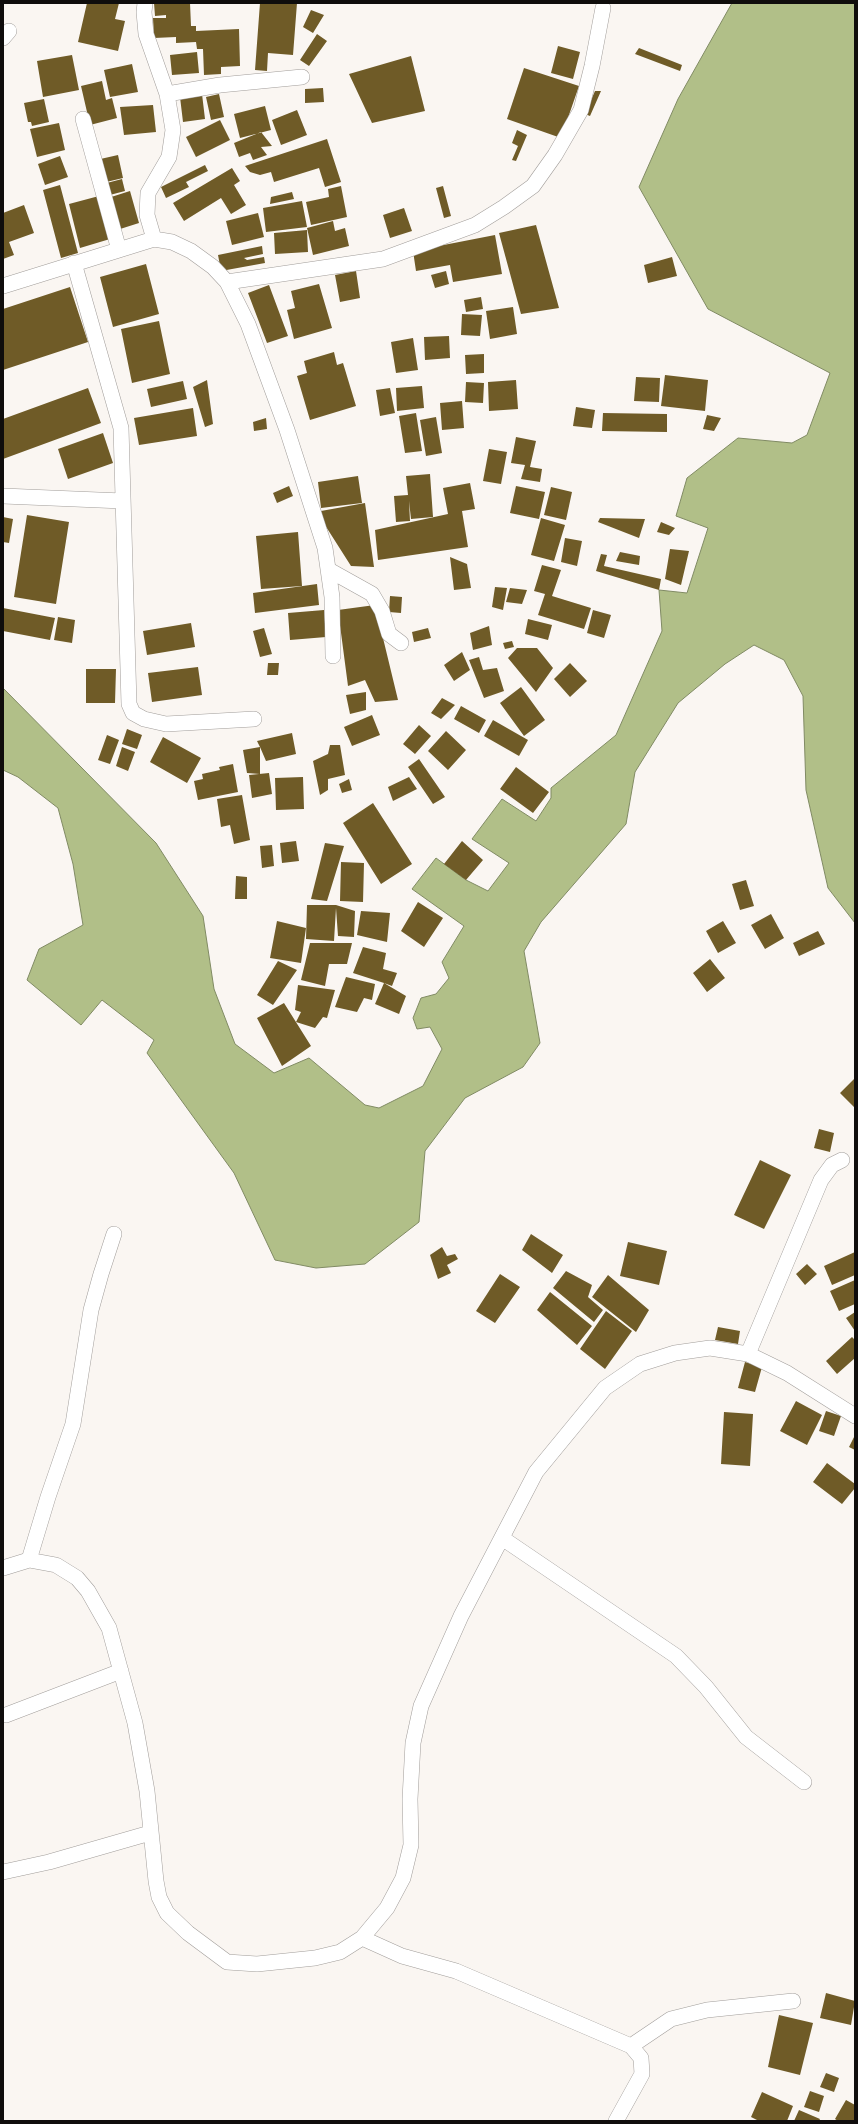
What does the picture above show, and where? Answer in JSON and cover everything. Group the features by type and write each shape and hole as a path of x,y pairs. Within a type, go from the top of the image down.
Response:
{"street":[{"path":"145,3 146,34 167,94 173,130 169,157 148,193 146,204 154,239"},
{"path":"227,282 384,259 475,225 504,207 533,186 555,155 580,110 592,66 603,8"},
{"path":"167,94 220,85 302,77"},
{"path":"83,119 118,250"},
{"path":"3,286 154,239 172,242 191,251 213,267 227,282 248,324 264,365 325,548 329,570 333,656"},
{"path":"74,263 122,428 129,704 133,713 144,719 166,724 254,719"},
{"path":"3,496 123,500"},
{"path":"329,570 372,594 382,611 389,634 401,643"},
{"path":"748,1354 821,1180 832,1165 842,1160"},
{"path":"29,1560 48,1497 73,1424 91,1310 114,1234"},
{"path":"3,1568 29,1560 56,1565 77,1578 88,1591 109,1628 136,1730 147,1791 150,1833 159,1897 167,1912 188,1933 227,1962 257,1964 316,1958 340,1952 362,1938 387,1908 403,1878 411,1845 410,1799 414,1743 421,1706 461,1616 536,1472 605,1388 640,1364 675,1353 710,1348 748,1354 787,1373 855,1416"},
{"path":"502,1538 676,1656 706,1687 746,1737 804,1782"},
{"path":"6,1715 121,1671"},
{"path":"3,1872 64,1858 150,1833"},
{"path":"362,1938 402,1956 456,1971 631,2046 641,2058 642,2074 616,2121"},
{"path":"631,2046 672,2019 706,2010 793,2001"}],"shaded area":[{"path":"732,3 855,3 855,923 828,888 806,790 803,696 784,660 754,645 725,664 678,703 635,772 626,824 541,922 524,951 540,1043 523,1067 465,1098 425,1151 419,1222 365,1264 316,1268 275,1260 234,1173 147,1053 154,1040 102,1000 81,1025 27,980 39,949 83,925 73,864 58,808 18,777 3,770 3,688 156,843 203,916 214,989 235,1044 274,1073 309,1058 365,1105 379,1108 423,1086 442,1049 430,1027 417,1029 413,1018 421,998 436,994 449,978 442,962 464,926 412,889 436,858 466,880 488,891 509,863 472,839 502,799 536,821 551,798 551,788 616,735 662,631 659,590 687,593 708,528 676,516 687,478 738,438 792,443 807,435 830,373 708,309 639,187 678,99"}],"building":[{"path":"87,3 119,3 115,19 125,21 118,51 78,42"},
{"path":"154,3 190,3 191,26 196,26 196,31 239,29 240,66 221,67 221,74 204,75 203,49 197,49 196,42 176,43 176,37 154,38 153,18 166,18 166,15 155,16"},
{"path":"260,3 297,3 293,55 268,53 267,71 255,70"},
{"path":"311,10 324,15 313,33 303,27"},
{"path":"317,34 327,41 309,66 300,60"},
{"path":"558,46 580,52 573,79 551,73"},
{"path":"639,48 682,65 680,71 635,54"},
{"path":"197,52 199,73 172,75 170,55"},
{"path":"72,55 79,90 43,97 37,61"},
{"path":"411,56 425,111 372,123 349,74"},
{"path":"132,64 138,92 110,97 104,70"},
{"path":"524,68 579,86 561,138 507,119"},
{"path":"102,81 106,100 112,98 117,118 90,125 81,86"},
{"path":"323,88 324,102 305,103 305,89"},
{"path":"595,91 601,91 590,116 585,114"},
{"path":"202,94 205,119 183,122 180,97"},
{"path":"219,94 224,117 211,120 206,97"},
{"path":"44,99 49,122 32,126 31,122 28,122 24,103"},
{"path":"153,105 156,132 124,135 120,107"},
{"path":"265,106 271,130 240,138 234,114"},
{"path":"297,110 307,135 281,145 272,120"},
{"path":"220,120 230,140 196,157 186,137"},
{"path":"59,123 65,150 37,157 30,129"},
{"path":"517,130 527,135 516,161 512,160 518,146 512,143"},
{"path":"261,132 272,146 261,147 267,155 253,160 250,153 239,157 234,143"},
{"path":"327,139 341,182 325,187 319,168 274,182 271,172 260,175 250,172 245,166"},
{"path":"118,155 123,178 102,183 96,160"},
{"path":"60,156 68,177 45,185 38,164"},
{"path":"205,165 208,171 186,182 189,187 166,198 161,187"},
{"path":"232,168 240,181 234,185 246,205 231,214 221,198 184,221 173,203"},
{"path":"122,179 125,191 106,196 103,184"},
{"path":"60,185 78,253 61,258 43,190"},
{"path":"341,186 347,217 311,225 306,202 329,197 328,189"},
{"path":"443,186 451,216 444,218 436,188"},
{"path":"130,191 139,223 117,230 108,198"},
{"path":"292,192 294,199 270,204 271,197"},
{"path":"99,196 110,239 80,248 69,204"},
{"path":"302,201 307,227 266,232 263,208"},
{"path":"24,205 34,233 9,242 14,255 3,259 3,213"},
{"path":"404,208 412,231 390,238 383,215"},
{"path":"258,213 264,237 232,245 226,221"},
{"path":"333,221 335,231 345,228 349,246 313,255 307,228"},
{"path":"536,225 559,308 521,314 499,233"},
{"path":"307,230 308,252 275,254 274,233"},
{"path":"495,235 502,274 453,282 450,265 416,271 413,251"},
{"path":"262,246 263,254 244,258 247,260 264,257 265,263 221,271 218,255"},
{"path":"672,257 677,276 648,283 644,265"},
{"path":"146,264 159,314 113,327 100,277"},
{"path":"356,271 360,298 340,302 335,275"},
{"path":"446,271 449,284 435,288 431,275"},
{"path":"319,284 332,328 294,339 287,310 295,308 291,291"},
{"path":"269,285 288,336 267,343 248,293"},
{"path":"70,287 88,342 3,370 3,309"},
{"path":"481,297 483,309 466,312 464,300"},
{"path":"513,307 517,334 490,339 486,311"},
{"path":"462,314 482,315 480,336 461,335"},
{"path":"159,321 170,374 132,383 121,329"},
{"path":"449,336 450,358 425,360 424,337"},
{"path":"413,338 418,370 396,373 391,342"},
{"path":"334,352 337,365 343,363 356,406 310,420 297,376 307,373 304,361"},
{"path":"484,354 484,373 466,374 465,355"},
{"path":"665,375 708,380 705,411 661,406"},
{"path":"636,377 660,378 659,402 634,401"},
{"path":"207,380 213,424 205,427 193,387"},
{"path":"516,380 518,409 489,411 488,382"},
{"path":"183,381 187,399 151,407 147,389"},
{"path":"466,382 484,383 483,403 465,402"},
{"path":"422,386 424,408 397,411 396,388"},
{"path":"88,388 101,423 3,459 3,419"},
{"path":"390,388 395,413 380,416 376,390"},
{"path":"462,401 464,428 442,430 440,403"},
{"path":"576,407 595,410 592,428 573,426"},
{"path":"193,408 197,436 139,445 134,418"},
{"path":"416,413 422,451 405,453 399,416"},
{"path":"603,413 667,414 667,432 602,431"},
{"path":"707,415 721,418 714,431 703,429"},
{"path":"436,417 442,453 426,456 420,420"},
{"path":"266,418 267,429 254,431 253,422"},
{"path":"103,433 113,463 68,479 58,449"},
{"path":"516,437 536,441 530,467 542,469 540,482 521,479 525,465 511,463"},
{"path":"489,449 507,452 501,484 483,481"},
{"path":"430,474 433,517 411,519 409,501 410,521 396,522 394,496 408,495 406,476"},
{"path":"358,476 362,503 321,508 318,482"},
{"path":"470,483 475,509 462,511 468,547 378,560 375,530 448,514 443,488"},
{"path":"289,486 293,496 277,503 273,493"},
{"path":"516,486 545,492 539,519 510,513"},
{"path":"551,487 572,492 566,520 544,515"},
{"path":"365,503 374,567 351,566 323,522 321,511"},
{"path":"27,515 69,522 56,604 14,597"},
{"path":"3,517 13,519 9,543 3,542"},
{"path":"541,518 565,525 554,561 531,555"},
{"path":"600,518 645,519 639,538 598,522"},
{"path":"661,522 675,528 669,535 657,532"},
{"path":"298,532 302,586 261,589 256,536"},
{"path":"565,538 582,541 577,566 561,562"},
{"path":"670,549 689,551 681,585 665,579"},
{"path":"620,552 640,556 639,565 616,561"},
{"path":"601,554 607,555 604,566 661,579 659,590 596,571"},
{"path":"450,557 467,564 471,588 454,590"},
{"path":"542,565 561,570 552,596 591,608 584,629 538,615 545,594 534,591"},
{"path":"317,584 319,605 255,613 253,593"},
{"path":"495,587 507,588 503,610 492,607"},
{"path":"510,588 527,590 522,604 506,602"},
{"path":"390,596 402,597 401,613 389,612"},
{"path":"375,605 398,700 375,702 365,680 348,686 338,610"},
{"path":"3,608 55,618 50,640 3,631"},
{"path":"324,610 326,637 290,640 288,613"},
{"path":"593,610 611,615 604,638 587,633"},
{"path":"58,617 75,620 72,643 54,640"},
{"path":"528,619 552,625 548,640 525,634"},
{"path":"191,623 195,647 147,655 143,631"},
{"path":"489,626 492,645 473,650 470,633"},
{"path":"264,628 272,654 260,657 253,631"},
{"path":"428,628 431,638 414,642 412,632"},
{"path":"512,641 514,647 505,649 503,643"},
{"path":"517,648 537,648 553,668 536,692 508,658"},
{"path":"462,652 470,670 454,681 444,665"},
{"path":"479,657 483,670 497,668 504,691 484,698 469,660"},
{"path":"268,663 279,663 278,675 267,675"},
{"path":"570,663 587,681 570,697 554,679"},
{"path":"198,667 202,695 152,702 148,673"},
{"path":"86,669 116,669 115,703 86,703"},
{"path":"521,687 545,720 524,736 500,703"},
{"path":"366,692 366,710 350,714 346,695"},
{"path":"442,698 455,705 441,719 431,713"},
{"path":"461,706 486,720 479,733 454,719"},
{"path":"372,715 380,735 352,746 344,727"},
{"path":"493,720 528,740 519,756 484,736"},
{"path":"419,725 431,736 415,754 403,744"},
{"path":"127,729 142,735 137,749 122,744"},
{"path":"446,731 466,750 448,770 428,751"},
{"path":"292,733 296,754 266,761 257,741"},
{"path":"107,735 119,740 110,764 98,760"},
{"path":"163,737 201,758 187,783 150,762"},
{"path":"330,745 340,745 345,775 328,779 328,790 320,795 313,761 328,754"},
{"path":"122,747 135,752 128,771 116,766"},
{"path":"260,747 260,774 247,773 243,750"},
{"path":"419,759 445,797 433,804 408,767"},
{"path":"233,764 238,792 198,800 194,781 203,779 202,774 220,770 219,767"},
{"path":"516,767 549,792 533,813 500,789"},
{"path":"269,773 272,794 252,798 249,775"},
{"path":"303,777 304,809 276,810 275,778"},
{"path":"409,777 417,789 393,801 388,787"},
{"path":"349,779 352,790 342,793 339,784"},
{"path":"242,795 250,840 234,844 230,825 221,827 217,799"},
{"path":"373,803 412,864 381,884 343,823"},
{"path":"296,841 299,861 282,863 280,843"},
{"path":"462,841 483,860 466,880 444,864"},
{"path":"325,843 344,846 327,901 311,899"},
{"path":"272,845 274,866 262,868 260,846"},
{"path":"341,862 364,863 363,902 340,901"},
{"path":"236,876 247,877 247,899 235,899"},
{"path":"746,880 754,906 740,910 732,884"},
{"path":"418,902 443,918 424,947 401,931"},
{"path":"307,905 336,905 355,911 354,937 338,936 336,908 334,941 306,939"},
{"path":"361,911 390,913 387,942 357,935"},
{"path":"771,914 784,938 765,949 751,925"},
{"path":"277,921 306,928 301,963 270,958"},
{"path":"723,921 736,943 718,953 706,931"},
{"path":"818,931 825,944 799,956 793,943"},
{"path":"310,943 352,943 347,964 329,964 325,986 301,980"},
{"path":"363,947 386,953 383,969 397,973 392,986 353,973"},
{"path":"710,959 725,978 707,992 693,973"},
{"path":"278,961 297,970 273,1005 257,995"},
{"path":"346,977 375,984 372,1000 364,998 357,1012 335,1007"},
{"path":"384,983 406,996 399,1014 375,1004"},
{"path":"298,985 335,990 327,1018 323,1017 315,1028 296,1022 301,1012 295,1010"},
{"path":"284,1003 311,1046 282,1066 257,1018"},
{"path":"855,1078 855,1108 840,1093"},
{"path":"819,1129 834,1133 830,1152 814,1148"},
{"path":"760,1160 791,1175 764,1229 734,1215"},
{"path":"531,1234 563,1255 552,1273 522,1250"},
{"path":"628,1242 667,1251 659,1285 620,1276"},
{"path":"442,1247 447,1256 455,1254 458,1259 447,1265 451,1273 438,1279 430,1255"},
{"path":"855,1252 855,1275 832,1285 824,1266"},
{"path":"807,1264 817,1274 805,1285 796,1274"},
{"path":"566,1271 592,1285 588,1297 603,1310 594,1322 553,1288"},
{"path":"500,1274 520,1287 495,1323 476,1311"},
{"path":"608,1275 649,1310 636,1332 592,1297"},
{"path":"855,1280 855,1304 839,1311 830,1291"},
{"path":"550,1292 592,1326 577,1345 537,1310"},
{"path":"606,1311 632,1331 605,1369 580,1349"},
{"path":"855,1312 855,1331 846,1318"},
{"path":"718,1327 740,1331 738,1344 715,1340"},
{"path":"852,1337 855,1340 855,1358 837,1374 826,1361"},
{"path":"745,1362 762,1367 755,1392 738,1388"},
{"path":"796,1401 822,1415 807,1445 780,1431"},
{"path":"826,1411 841,1416 834,1436 819,1431"},
{"path":"724,1412 753,1414 750,1466 721,1464"},
{"path":"855,1435 855,1450 849,1447"},
{"path":"827,1463 855,1484 855,1488 842,1504 813,1482"},
{"path":"826,1993 855,2001 851,2025 820,2018"},
{"path":"779,2015 813,2023 800,2075 768,2067"},
{"path":"826,2073 839,2078 834,2092 820,2087"},
{"path":"810,2091 824,2096 819,2112 804,2107"},
{"path":"762,2092 793,2106 787,2121 759,2121 751,2117"},
{"path":"846,2100 855,2105 855,2121 838,2121 835,2119"},
{"path":"799,2110 820,2119 819,2121 794,2121"}]}
